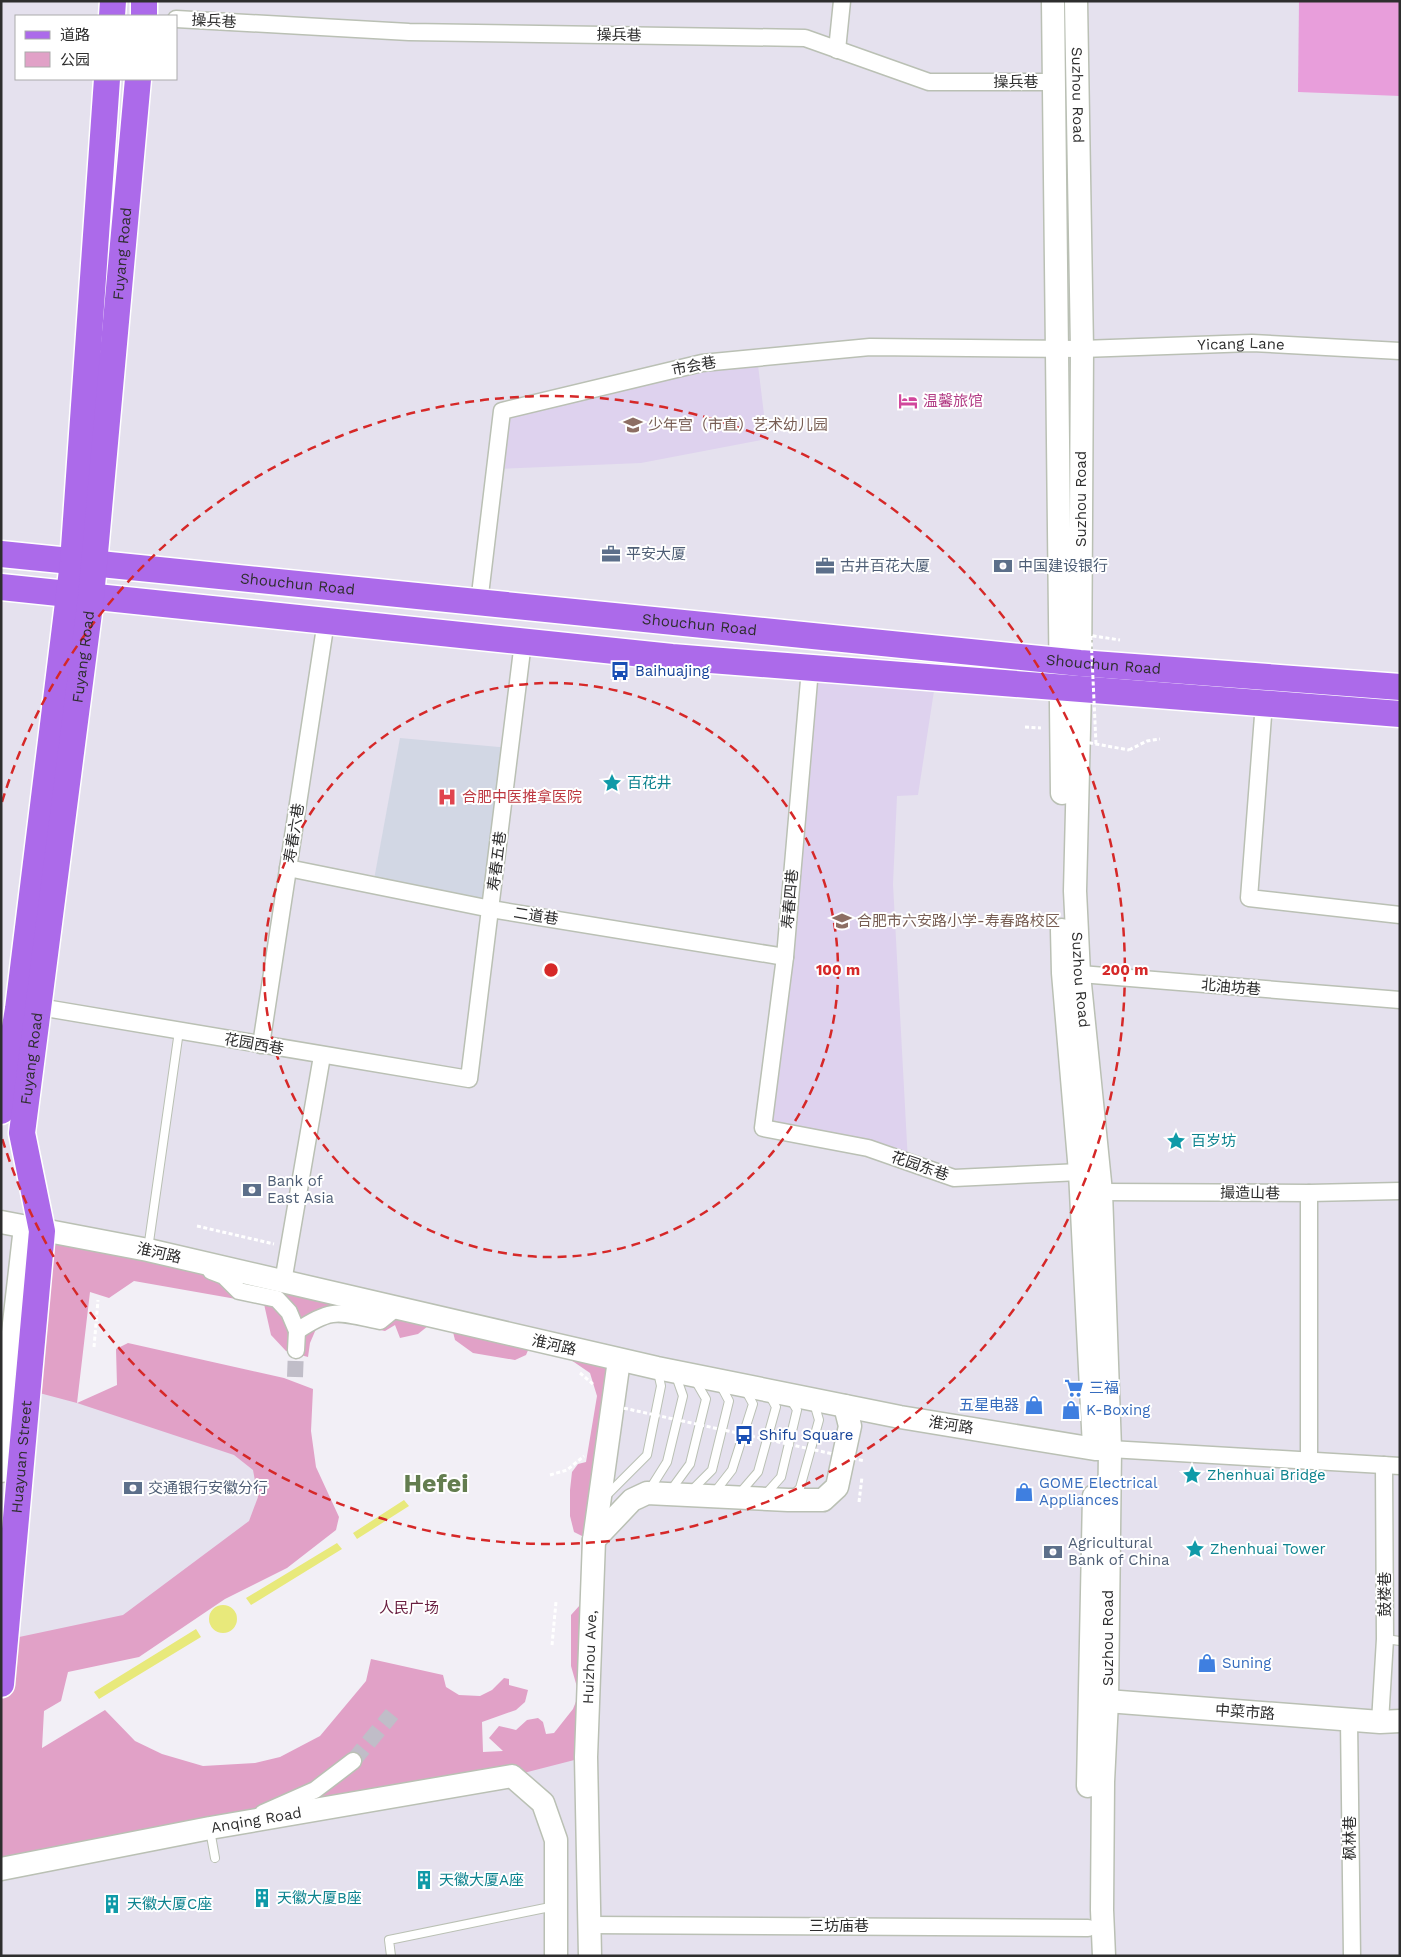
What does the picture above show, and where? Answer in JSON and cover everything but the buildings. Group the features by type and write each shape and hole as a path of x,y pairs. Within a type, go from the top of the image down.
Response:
{"main road":[{"path":"112,15 113,1"},
{"path":"144,1 144,15"},
{"name":"Suzhou Road","path":"1053,1 1057,348 1071,662"},
{"name":"Suzhou Road","path":"1076,1 1082,349 1071,662 1070,974 1080,1172 1102,1449"},
{"name":"Fuyang Road","path":"84,563 107,80"},
{"name":"Fuyang Road","path":"1,1111 80,595 138,80"},
{"name":"Shouchun Road","path":"1,554 1071,662 1400,687"},
{"name":"Shouchun Road","path":"1,587 523,642 810,669 1400,714"},
{"name":"Fuyang Road","path":"33,1229 22,1133 39,1007 80,595"},
{"name":"Suzhou Road","path":"1070,974 1101,1192 1102,1449 1099,1701 1088,1928 1089,1956"},
{"name":"淮河路","path":"1,1222 156,1252 619,1360 845,1406 1102,1449"},
{"name":"Huayuan Street","path":"1,1471 11,1350 33,1229"},
{"name":"Huayuan Street","path":"1,1684 33,1229"},
{"name":"Huizhou Ave,","path":"590,1956 586,1757 594,1540 619,1360"},
{"path":"594,1540 632,1500 668,1494 823,1500 837,1487 850,1426 845,1406"},
{"name":"Suzhou Road","path":"1099,1701 1103,1782 1102,1910 1104,1956"},
{"name":"中菜市路","path":"1099,1701 1390,1722"},
{"name":"Anqing Road","path":"1,1869 241,1822 512,1776 543,1802 556,1840 556,1906"},
{"path":"556,1906 556,1956"}],"street":[{"path":"837,50 842,1"},
{"name":"操兵巷","path":"178,19 409,32 805,38 929,82 1054,82"},
{"name":"Yicang Lane","path":"1082,349 1252,344 1400,351"},
{"name":"市会巷","path":"479,602 502,411 702,362 870,347 1082,349"},
{"name":"寿春六巷","path":"261,1044 326,622"},
{"name":"寿春五巷","path":"469,1079 523,642"},
{"name":"寿春四巷","path":"763,1128 785,957 810,669"},
{"path":"1264,703 1249,898 1400,915"},
{"name":"二道巷","path":"288,868 491,909 785,957"},
{"name":"北油坊巷","path":"1070,974 1400,1000"},
{"name":"花园西巷","path":"39,1007 322,1056 469,1079"},
{"path":"283,1282 322,1056"},
{"name":"花园东巷","path":"763,1128 868,1148 954,1178 1080,1172"},
{"name":"撮造山巷","path":"1101,1192 1309,1194 1400,1191"},
{"path":"1309,1194 1309,1460"},
{"path":"156,1252 224,1276 239,1290 277,1299 289,1312 297,1330 296,1350"},
{"path":"297,1330 316,1318 334,1312 380,1321 396,1308"},
{"path":"1102,1449 1392,1466"},
{"name":"鼓楼巷","path":"1390,1722 1392,1466"},
{"name":"枫林巷","path":"1349,1720 1352,1956"},
{"path":"241,1822 315,1790 353,1761"},
{"name":"三坊庙巷","path":"589,1925 1088,1928"}],"lane":[{"path":"156,1252 179,1031"},
{"path":"668,1494 667,1462 683,1396 674,1371"},
{"path":"668,1494 690,1464 706,1399 674,1371"},
{"path":"600,1502 647,1455 660,1386 674,1371"},
{"path":"668,1494 712,1470 729,1401 718,1380"},
{"path":"711,1496 732,1470 753,1404 743,1385"},
{"path":"763,1497 781,1477 797,1410 778,1392"},
{"path":"736,1498 758,1472 776,1407 778,1392"},
{"path":"788,1500 800,1488 819,1420 813,1399"},
{"path":"210,1828 215,1858"},
{"path":"391,1956 389,1940 556,1906"}],"path":[{"path":"1054,630 1120,640"},
{"path":"1090,636 1096,744"},
{"path":"1057,738 1129,750 1147,741 1160,739"},
{"path":"197,1226 278,1245"},
{"path":"94,1348 98,1300"},
{"path":"579,1372 592,1380 596,1388"},
{"path":"601,1396 605,1404 865,1461"},
{"path":"552,1645 556,1602"}],"shaded area":[{"path":"1299,1 1400,1 1400,96 1298,92"},
{"name":"少年宫（市直）艺术幼儿园","path":"757,357 767,439 641,463 495,469 502,411"},
{"name":"合肥市六安路小学-寿春路校区","path":"810,669 936,678 918,795 897,796 893,884 908,1162 763,1128"},
{"name":"合肥中医推拿医院","path":"400,738 510,748 491,909 373,885"},
{"path":"134,1281 264,1304 271,1335 286,1351 308,1357 310,1343 316,1329 324,1322 337,1321 385,1331 395,1325 400,1338 418,1334 428,1326 452,1328 455,1340 473,1353 515,1360 526,1355 529,1348 571,1360 590,1373 597,1396 586,1462 578,1464 572,1472 570,1490 570,1516 574,1532 582,1536 580,1605 571,1615 571,1666 579,1694 573,1709 554,1733 546,1734 543,1722 538,1718 527,1720 516,1730 499,1726 489,1738 503,1751 483,1752 482,1722 516,1710 525,1702 528,1690 509,1685 509,1679 504,1678 492,1690 480,1696 459,1695 446,1687 443,1675 371,1659 366,1681 320,1736 280,1757 255,1763 203,1766 162,1754 135,1741 105,1710 42,1748 44,1711 61,1701 68,1672 139,1657 225,1599 287,1568 336,1530 339,1517 316,1467 311,1431 313,1389 284,1378 128,1343 116,1349 117,1385 77,1403 90,1292 109,1298"},
{"path":"404,1500 409,1506 357,1539 353,1533"},
{"path":"337,1543 342,1549 251,1605 246,1598"},
{"path":"223,1605 233,1609 237,1619 233,1629 223,1633 213,1629 209,1619 213,1609"},
{"path":"196,1629 201,1637 99,1699 94,1692"}],"green space":[{"name":"人民广场","path":"42,1231 619,1360 586,1757 512,1776 1,1869 1,1684 5,1640 123,1615 249,1521 258,1497 253,1470 234,1455 77,1403 28,1390"}],"tunnel":[{"path":"295,1377 296,1350"},
{"path":"353,1761 392,1714"}],"place":[{"name":"温馨旅馆","path":"908,401"},
{"name":"少年宫（市直）艺术幼儿园","path":"633,425"},
{"name":"平安大厦","path":"611,554"},
{"name":"古井百花大厦","path":"825,566"},
{"name":"中国建设银行","path":"1003,566"},
{"name":"Baihuajing","path":"620,671"},
{"name":"百花井","path":"612,783"},
{"name":"合肥中医推拿医院","path":"447,797"},
{"name":"合肥市六安路小学-寿春路校区","path":"842,921"},
{"name":"百岁坊","path":"1176,1141"},
{"name":"Bank of East Asia","path":"252,1190"},
{"name":"三福","path":"1074,1388"},
{"name":"五星电器","path":"1034,1405"},
{"name":"K-Boxing","path":"1071,1410"},
{"name":"Shifu Square","path":"744,1435"},
{"name":"Zhenhuai Bridge","path":"1192,1475"},
{"name":"交通银行安徽分行","path":"133,1488"},
{"name":"GOME Electrical Appliances","path":"1024,1492"},
{"name":"Zhenhuai Tower","path":"1195,1549"},
{"name":"Agricultural Bank of China","path":"1053,1552"},
{"name":"Suning","path":"1207,1663"},
{"name":"天徽大厦A座","path":"424,1880"},
{"name":"天徽大厦B座","path":"262,1898"},
{"name":"天徽大厦C座","path":"112,1904"}],"district":[{"name":"Hefei","path":"436,1483"}]}
